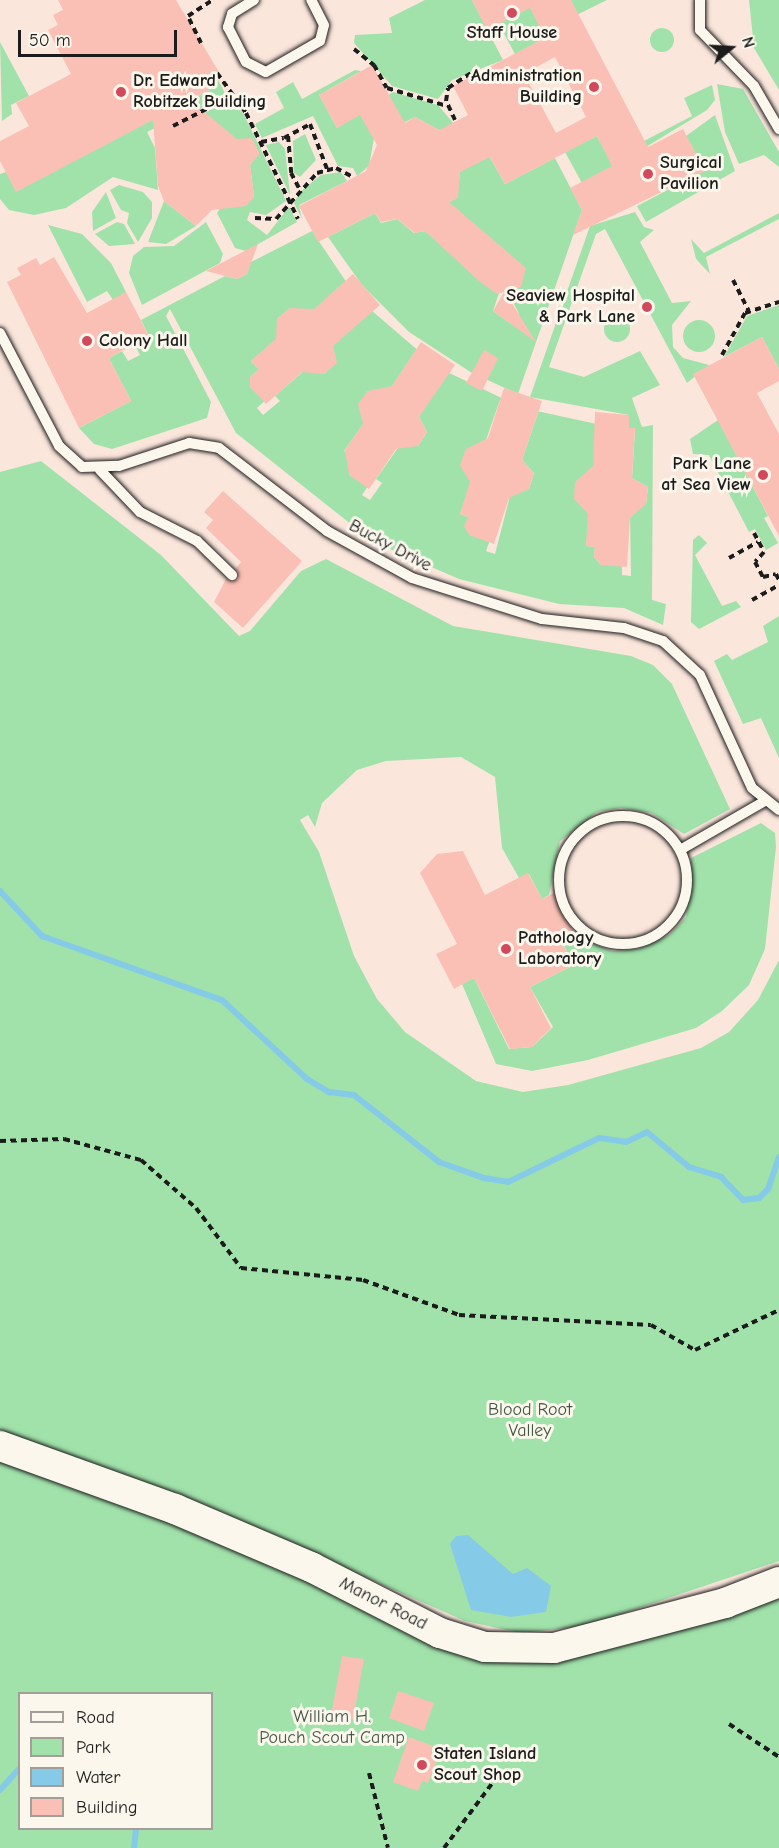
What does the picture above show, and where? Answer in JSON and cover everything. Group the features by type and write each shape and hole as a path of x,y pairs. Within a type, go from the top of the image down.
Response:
{"street":[{"name":"Manor Road","path":"0,1446 175,1509 312,1567 440,1633 484,1647 554,1648 725,1603 779,1582"}],"lane":[{"path":"254,0 227,19 246,62 258,72 274,69 320,41 324,25 311,0"},
{"path":"700,0 700,30 748,79 779,129"},
{"path":"0,333 59,446 82,467 100,470 140,512 197,541 232,575"},
{"name":"Bucky Drive","path":"100,470 175,445 219,448 327,531 412,578 542,620 624,628 663,641 700,675 772,807"},
{"path":"680,850 772,807"},
{"path":"635,816 661,828 680,850 687,877 682,905 655,935 628,944 606,941 586,933 567,911 559,884 563,855 592,823 635,816"}],"path":[{"path":"201,43 188,16 213,0"},
{"path":"354,49 374,65 387,88 447,106"},
{"path":"455,120 447,106 448,88 472,72"},
{"path":"217,73 230,97 261,142 298,219"},
{"path":"173,126 230,97"},
{"path":"261,142 288,136 310,124 327,169"},
{"path":"288,136 291,172 299,188"},
{"path":"255,218 276,219 299,188 327,169 347,170 351,176"},
{"path":"733,280 749,310"},
{"path":"722,355 749,310 779,302"},
{"path":"754,533 764,552 755,562 759,570 763,577 776,574 779,580"},
{"path":"729,558 758,542"},
{"path":"752,600 779,585"},
{"path":"0,1141 64,1139 141,1160 196,1208 241,1268 363,1280 459,1315 651,1325 695,1350 779,1310"},
{"path":"729,1724 779,1757"},
{"path":"369,1773 388,1848"},
{"path":"444,1848 497,1777"}],"green space":[{"path":"425,0 472,0 503,60 452,80 438,99 392,86 354,43 355,35 392,33 389,18"},
{"path":"544,0 607,0 542,32 545,38 515,54 492,11"},
{"path":"749,0 779,0 779,90 754,48"},
{"path":"662,28 670,32 674,40 670,48 662,52 654,48 650,40 654,32"},
{"path":"0,42 29,96 11,105 12,114 2,121"},
{"path":"355,70 361,71 319,95 337,128 393,92 438,105 454,124 439,130 415,117 374,138 369,166 357,176 353,168 338,166 313,116 262,138 255,124 284,108 276,92 293,82 302,99"},
{"path":"215,74 226,95 171,125 165,114 213,88 208,78"},
{"path":"717,84 743,89 779,152 779,167 764,155 739,164 725,132"},
{"path":"712,85 715,100 707,110 583,185 565,152 597,136 600,142 642,142 692,116 684,98"},
{"path":"229,100 243,113 286,201 266,215 250,212 247,220 267,235 289,207 297,222 246,251 235,248 217,213 226,200 254,197 250,165 259,153 237,139 173,130"},
{"path":"715,115 735,171 646,222 637,206 704,171 686,136"},
{"path":"153,120 157,127 147,132 155,148 158,190 113,177 66,208 34,215 9,210 0,199 0,174"},
{"path":"305,134 316,160 300,177 294,173 293,141"},
{"path":"279,142 285,149 290,195 266,145"},
{"path":"488,154 505,184 555,158 582,210 518,394 472,373 409,332 362,285 328,237 375,213 381,223 397,219 414,233 425,231 499,293 493,311 513,325 519,314 506,288 449,202 457,198 460,172"},
{"path":"341,172 347,181 299,205 302,219 294,203 300,192 321,175"},
{"path":"119,185 143,192 152,202 152,218 138,242 127,223 129,213 121,210 110,190"},
{"path":"106,192 116,218 93,231 92,212"},
{"path":"164,201 196,226 166,244 148,242"},
{"path":"635,212 644,227 654,230 640,242 672,303 691,301 672,325 673,347 683,358 709,365 687,383 605,229 596,234 549,367 584,377 640,351 660,385 632,398 642,427 653,425 652,600 666,604 663,625 624,608 559,604 459,579 392,550 352,525 236,433 170,309 166,316 211,402 207,418 112,449 94,444 79,428 131,401 109,358 122,351 128,361 140,355 136,347 128,347 149,336 141,320 225,276 237,279 247,274 251,262 312,231 353,292 307,316 290,308 277,319 280,336 251,361 259,369 250,377 250,387 268,398 257,408 263,415 280,401 275,396 307,368 324,374 336,363 333,346 364,304 428,359 414,353 387,394 368,391 359,404 366,420 344,451 353,457 349,475 370,483 362,495 370,500 382,483 376,479 400,445 418,446 427,432 419,417 441,369 512,403 500,400 460,514 468,517 469,535 491,537 486,551 495,554 511,492 529,489 534,473 522,460 538,413 532,410 606,426 593,475 586,546 595,547 594,557 601,565 622,560 622,575 631,576 630,512 646,504 648,487 632,478 635,429 629,428 629,415 530,397 590,226"},
{"path":"779,213 779,219 706,257 710,274 696,259 691,239 704,253"},
{"path":"117,222 124,224 135,244 109,246 95,234"},
{"path":"206,222 223,254 220,263 142,305 129,273 133,256 144,247 174,246"},
{"path":"48,225 82,234 111,263 126,292 113,300 107,291 87,302"},
{"path":"779,305 779,369 762,337 724,357 747,316"},
{"path":"617,316 626,320 630,329 626,338 617,342 608,338 604,329 608,320"},
{"path":"699,320 710,325 715,336 710,347 699,352 688,347 683,336 688,325"},
{"path":"718,420 768,516 764,518 778,543 766,550 755,529 749,532 709,455 693,454 690,439"},
{"name":"Blood Root Valley","path":"41,461 161,555 239,636 250,631 301,571 326,559 453,626 631,656 653,665 672,684 730,809 684,834 652,813 621,808 597,812 560,841 549,895 542,899 529,874 519,878 502,848 495,777 461,757 386,761 357,770 322,803 315,827 308,815 300,820 319,852 354,956 377,999 405,1032 476,1081 523,1092 568,1085 701,1048 729,1032 758,1000 779,960 779,1561 585,1626 521,1633 465,1621 213,1510 0,1432 0,472"},
{"path":"699,535 707,543 695,555 722,606 736,601 741,607 699,629 691,622 693,540"},
{"path":"779,616 779,758 761,718 743,724 714,661 727,654 732,660 768,642 763,626"},
{"path":"761,823 775,833 776,847 765,949 749,985 722,1011 696,1028 588,1060 532,1071 496,1064 462,984 474,978 509,1049 532,1047 553,1027 530,987 574,965 560,938 568,934 612,951 638,949 669,935 686,917 691,858"},
{"name":"William H. Pouch Scout Camp","path":"0,1461 198,1533 483,1657 512,1663 556,1659 779,1599 779,1848 0,1848"}],"water":[{"path":"468,1535 513,1574 527,1568 551,1586 546,1612 511,1617 471,1610 450,1544 456,1536"}],"building":[{"name":"Dr. Edward Robitzek Building","path":"58,0 176,0 219,72 208,78 213,88 190,100 237,139 252,138 260,154 250,165 254,197 246,206 212,210 196,226 164,201 158,186 153,120 16,192 0,161 0,141 29,126 16,103 71,74 48,30 58,25 53,15 63,10"},
{"path":"472,0 571,0 648,147 683,129 705,171 573,235 582,210 570,188 612,166 597,136 505,184 490,157 460,172 458,198 449,202 526,268 521,287 505,292 536,342 493,311 504,292 497,294 479,281 425,231 415,233 397,219 381,222 375,213 318,242 299,206 366,171 377,145 360,115 337,128 319,95 372,65 405,123 415,117 439,130 468,115 453,86 545,38 530,8 487,30","holes":["555,57 586,117 556,133 524,74"]},
{"path":"258,244 247,274 237,279 206,271"},
{"name":"Colony Hall","path":"54,257 87,313 126,292 149,336 109,358 131,401 79,428 7,282 21,275 17,268 36,258 40,265"},
{"path":"353,274 380,305 333,346 337,363 324,374 302,372 266,404 250,387 250,377 259,369 251,361 276,339 277,319 290,308 314,309"},
{"name":"Park Lane at Sea View","path":"762,337 779,369 779,381 757,393 779,434 779,536 693,374"},
{"path":"421,342 455,365 419,417 427,432 418,446 396,449 369,489 349,475 345,450 363,424 358,404 368,391 392,386"},
{"path":"484,350 498,358 482,391 466,383"},
{"path":"504,388 542,401 522,460 534,473 529,489 509,498 494,544 469,535 464,526 468,517 460,514 470,482 460,465 466,449 488,438"},
{"path":"595,412 629,415 629,428 635,428 632,478 648,487 646,504 630,518 627,567 601,565 594,557 595,547 586,546 588,514 574,499 575,482 593,466"},
{"path":"223,491 302,561 243,628 214,602 226,579 238,580 236,568 241,562 206,528 213,520 204,512"},
{"name":"Pathology Laboratory","path":"463,851 485,895 528,873 542,899 554,893 573,931 559,937 574,965 530,987 551,1028 532,1047 510,1049 474,978 454,989 436,954 457,944 420,873 437,854"},
{"path":"342,1656 364,1659 353,1719 331,1716"},
{"path":"398,1691 434,1703 424,1731 389,1718"},
{"path":"409,1737 433,1746 431,1754 438,1757 428,1783 422,1781 418,1791 393,1782"}],"waterway":[{"path":"0,891 42,936 222,1000 307,1079 329,1092 354,1095 439,1162 484,1178 508,1182 599,1138 626,1142 647,1132 689,1167 721,1177 743,1200 759,1198 768,1189 779,1157"},
{"path":"0,1790 18,1770"},
{"path":"134,1848 136,1830"}],"place":[{"name":"Staff House","path":"512,13"},
{"name":"Administration Building","path":"594,87"},
{"name":"Dr. Edward Robitzek Building","path":"121,92"},
{"name":"Surgical Pavilion","path":"648,174"},
{"name":"Seaview Hospital & Park Lane","path":"647,307"},
{"name":"Colony Hall","path":"87,341"},
{"name":"Park Lane at Sea View","path":"763,475"},
{"name":"Pathology Laboratory","path":"506,949"},
{"name":"Staten Island Scout Shop","path":"422,1765"}]}
